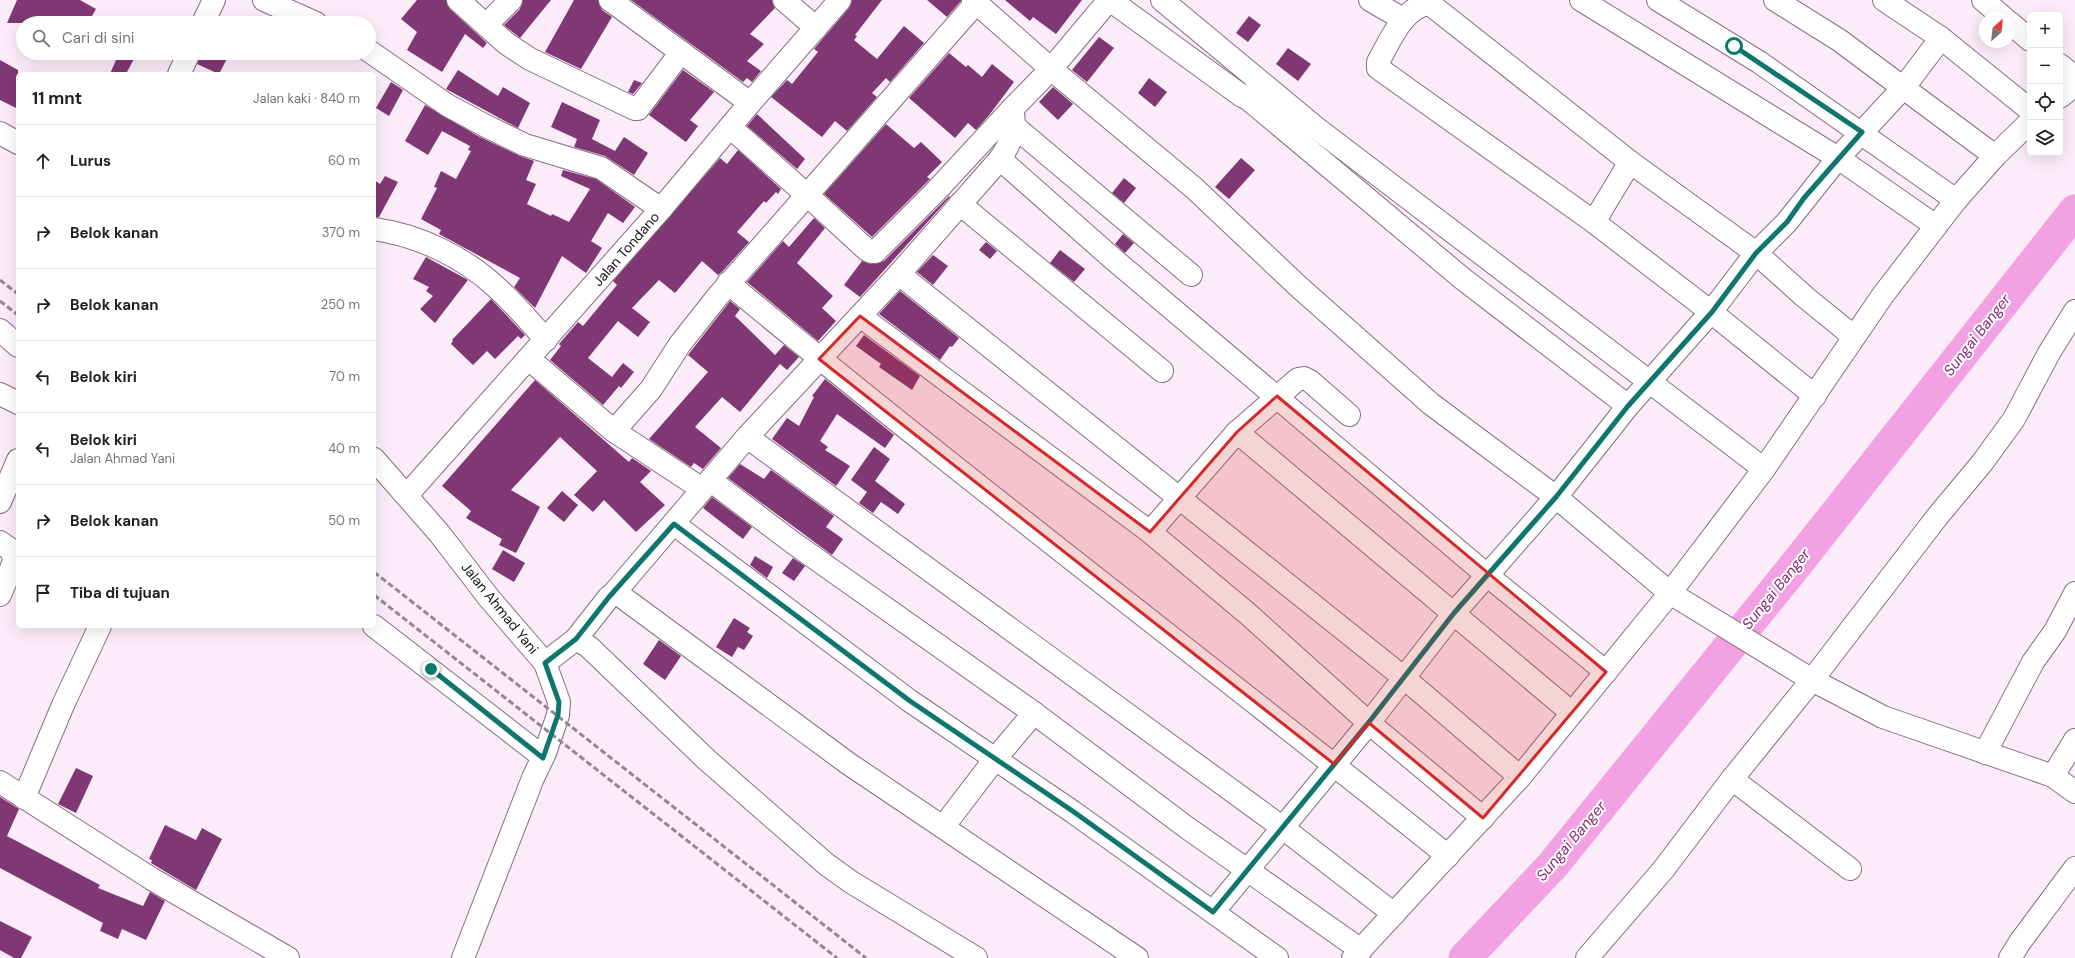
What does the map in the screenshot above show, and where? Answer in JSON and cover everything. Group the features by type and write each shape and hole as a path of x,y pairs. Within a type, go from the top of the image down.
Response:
{"street":[{"path":"206,16 214,0"},
{"path":"264,0 300,16"},
{"path":"458,0 507,44 530,59 635,109 638,109 681,52"},
{"path":"486,25 511,0"},
{"path":"610,0 750,103"},
{"path":"784,0 816,28"},
{"name":"Jalan Tondano","path":"407,495 661,209 750,103 840,0"},
{"path":"730,127 867,250 875,252 936,191 1014,118 1051,69 1110,0 1247,98 1464,279 1628,406"},
{"path":"1162,0 1315,128 1764,469"},
{"path":"1370,0 1404,19"},
{"path":"1581,0 1838,158 1936,226"},
{"path":"1658,0 1759,62 1862,132 1956,200"},
{"path":"1775,0 1839,40 1995,156"},
{"path":"1884,0 1941,38 2027,108"},
{"path":"1983,0 1997,12"},
{"path":"614,431 651,389 680,344 728,284 975,1 1051,69 1194,188 1299,287 1431,404 1556,497 1676,597 1809,678 1883,717 2052,776 2075,792"},
{"path":"1815,396 1712,312 1594,222 1378,68 1378,62 1404,19 1421,4 1430,4 1630,162 1756,253 1805,297 1853,336"},
{"path":"2015,27 2027,37"},
{"path":"1213,912 1369,722 1454,613 1556,497 1628,406 1712,312 1756,253 1787,222 1838,158 1904,87 1941,38"},
{"path":"376,56 448,105 472,118 525,145 600,168 661,209"},
{"path":"179,72 185,60"},
{"path":"2063,68 2075,78"},
{"path":"1247,98 1264,84"},
{"path":"2063,95 2075,85"},
{"path":"561,651 674,524 747,437 899,274 1000,159 1005,151 1014,118"},
{"path":"1014,118 1191,275"},
{"path":"529,359 614,431 706,484 792,542 1034,713 1247,870 1357,954 1520,777 1606,672 1676,597 1815,396 1853,336 1956,200 1995,156 2027,125"},
{"path":"0,134 16,142"},
{"path":"1000,159 1112,258 1488,576 1606,672"},
{"path":"1594,222 1630,162"},
{"path":"960,204 1162,371"},
{"path":"376,229 408,236 455,257 496,286 546,340"},
{"path":"899,274 1403,677 1520,777"},
{"path":"728,284 819,359 1334,764 1448,856"},
{"path":"1587,958 1663,870 1809,678 2000,438 2014,419 2062,329 2075,311"},
{"path":"860,316 1150,532 1248,614 1369,722 1483,818"},
{"path":"0,330 16,344"},
{"path":"1150,532 1180,499 1236,432 1298,379 1304,378 1349,415"},
{"path":"0,394 16,402"},
{"path":"1236,432 1572,713"},
{"path":"747,437 1283,828 1394,914"},
{"name":"Jalan Ahmad Yani","path":"376,461 439,533 489,598 561,651 558,715 543,758 533,778 463,958"},
{"path":"0,502 16,467"},
{"path":"674,524 910,701 995,759 1277,958"},
{"path":"0,542 10,548 15,559 0,595"},
{"path":"614,593 848,764 1137,958"},
{"path":"1985,753 2033,662 2055,631 2075,594"},
{"path":"24,798 63,705 99,628"},
{"path":"376,628 543,758"},
{"path":"561,651 589,647 707,760 826,864 852,882 976,958"},
{"path":"943,827 995,759 1034,713"},
{"path":"2052,776 2075,740"},
{"path":"1732,779 1850,870"},
{"path":"0,782 152,879 288,958"},
{"path":"2010,958 2020,942 2075,868"}],"highlighted area":[{"path":"860,316 1150,532 1237,432 1277,396 1606,672 1483,818 1369,723 1334,764 819,359"}],"building":[{"path":"17,0 80,0 96,9 92,16 16,16 16,23 7,23"},
{"path":"417,0 446,0 450,9 487,43 483,48 465,34 442,72 407,50 417,32 401,19"},
{"path":"523,0 551,0 520,38 504,25 520,9"},
{"path":"574,0 598,0 602,10 612,17 581,69 545,52"},
{"path":"631,0 772,0 775,8 750,34 764,44 747,61 761,71 752,82 747,78 743,82"},
{"path":"852,0 882,0 855,35 857,36 854,40 877,59 904,26 924,43 890,82 886,78 872,93 877,97 847,131 835,121 822,137 771,97 787,80 792,84 818,52 814,49 849,8"},
{"path":"927,0 961,0 961,1 947,17"},
{"path":"1005,0 1082,0 1056,34 1033,17 1030,21"},
{"path":"1249,16 1261,25 1248,42 1236,33"},
{"path":"1099,37 1114,48 1087,82 1072,70"},
{"path":"1288,48 1311,64 1298,81 1276,64"},
{"path":"949,53 966,67 968,65 982,77 992,64 1014,82 976,130 968,123 955,138 909,98"},
{"path":"0,60 18,70 18,72 16,72 16,108 0,100"},
{"path":"116,60 133,60 127,72 111,72"},
{"path":"198,60 226,60 220,72 215,72 197,64"},
{"path":"458,70 498,96 503,87 530,103 518,128 446,89"},
{"path":"683,70 714,92 690,120 698,126 686,142 649,115"},
{"path":"1149,78 1167,92 1155,107 1138,93"},
{"path":"634,80 642,83 633,94 628,92"},
{"path":"391,82 403,90 389,116 376,108"},
{"path":"1053,87 1073,104 1058,120 1039,102"},
{"path":"562,102 600,120 592,139 615,151 624,137 648,153 634,175 605,156 574,147 577,139 551,127"},
{"path":"425,105 478,136 534,161 526,180 536,184 527,204 551,216 552,214 569,222 590,189 561,176 563,170 596,179 635,207 623,223 608,213 591,241 602,248 586,273 562,256 535,308 514,287 520,278 439,234 441,230 421,219 437,188 434,187 441,171 456,179 471,151 468,150 470,146 442,131 428,155 405,141"},
{"path":"757,114 805,159 797,169 747,126"},
{"path":"886,124 914,148 921,142 942,162 927,177 930,179 872,237 824,194"},
{"path":"738,150 781,189 778,194 776,192 766,203 764,201 737,232 749,242 722,272 718,275 702,261 675,293 659,280 632,308 650,322 638,337 618,321 588,358 612,377 623,363 634,372 621,388 619,386 603,405 550,360 561,346 559,344 578,322 583,326 617,285 613,281 720,158 727,164"},
{"path":"1241,158 1255,170 1229,199 1215,187"},
{"path":"385,176 398,182 379,217 376,217 376,181 380,184"},
{"path":"1124,178 1136,188 1124,203 1112,193"},
{"path":"949,196 950,197 860,297 844,285 862,261 875,264 884,261"},
{"path":"814,218 825,228 797,263 833,296 822,308 836,321 818,341 747,282 783,241 789,247"},
{"path":"1123,234 1134,243 1125,253 1115,244"},
{"path":"986,242 997,251 990,259 979,250"},
{"path":"1060,250 1085,269 1074,282 1050,263"},
{"path":"933,255 948,266 933,285 917,272"},
{"path":"426,257 468,280 435,323 420,309 433,296 426,291 429,287 413,279"},
{"path":"900,291 959,338 952,347 950,346 940,360 879,314"},
{"path":"491,299 525,335 521,339 518,336 495,359 487,351 473,365 451,344 453,341 452,340"},
{"path":"730,301 740,309 735,316 775,355 784,345 799,357 787,370 780,364 740,412 722,397 695,427 721,448 703,469 694,463 691,467 649,439 708,372 688,355"},
{"path":"864,335 920,376 912,390 879,367 881,364 856,346"},
{"path":"825,379 894,435 885,448 837,414 820,441 828,447 825,450 850,466 836,486 772,439 787,418 799,426 814,397 812,396"},
{"path":"535,380 629,462 632,458 651,471 640,482 665,505 636,532 604,500 593,512 574,495 597,471 560,437 511,490 540,507 516,553 499,545 502,539 466,518 471,511 442,486"},
{"path":"874,447 890,459 875,481 905,504 898,514 881,502 873,513 859,503 867,492 851,480"},
{"path":"740,464 764,479 771,470 834,516 826,527 843,539 832,555 728,478"},
{"path":"562,491 578,505 564,522 547,508"},
{"path":"712,497 752,527 743,539 703,508"},
{"path":"503,550 525,563 514,582 492,569"},
{"path":"755,556 773,567 767,578 750,565"},
{"path":"793,558 805,566 794,581 782,573"},
{"path":"734,618 750,628 747,632 753,636 744,650 738,647 732,657 716,647"},
{"path":"659,640 681,656 665,680 643,664"},
{"path":"76,768 93,776 76,813 58,804"},
{"path":"0,797 19,809 7,836 100,885 98,888 143,906 150,892 165,901 146,940 122,929 118,939 100,931 103,923 0,868"},
{"path":"165,825 196,840 202,828 222,839 196,890 151,863 152,860 149,859"},
{"path":"0,921 32,937 21,958 14,958 0,950"}],"waterway":[{"name":"Sungai Banger","path":"1465,958 1552,866 1794,567 2075,211"}],"railway":[{"path":"0,280 16,292"},
{"path":"0,301 16,313"},
{"path":"376,574 866,958"},
{"path":"376,597 837,958"}],"route":[{"path":"431,669 543,758 558,715 559,702 545,663 569,646 576,639 609,597 674,524 910,701 1074,812 1213,912 1369,722 1454,613 1556,497 1628,406 1712,312 1756,253 1787,222 1804,198 1862,132 1734,46"}]}
